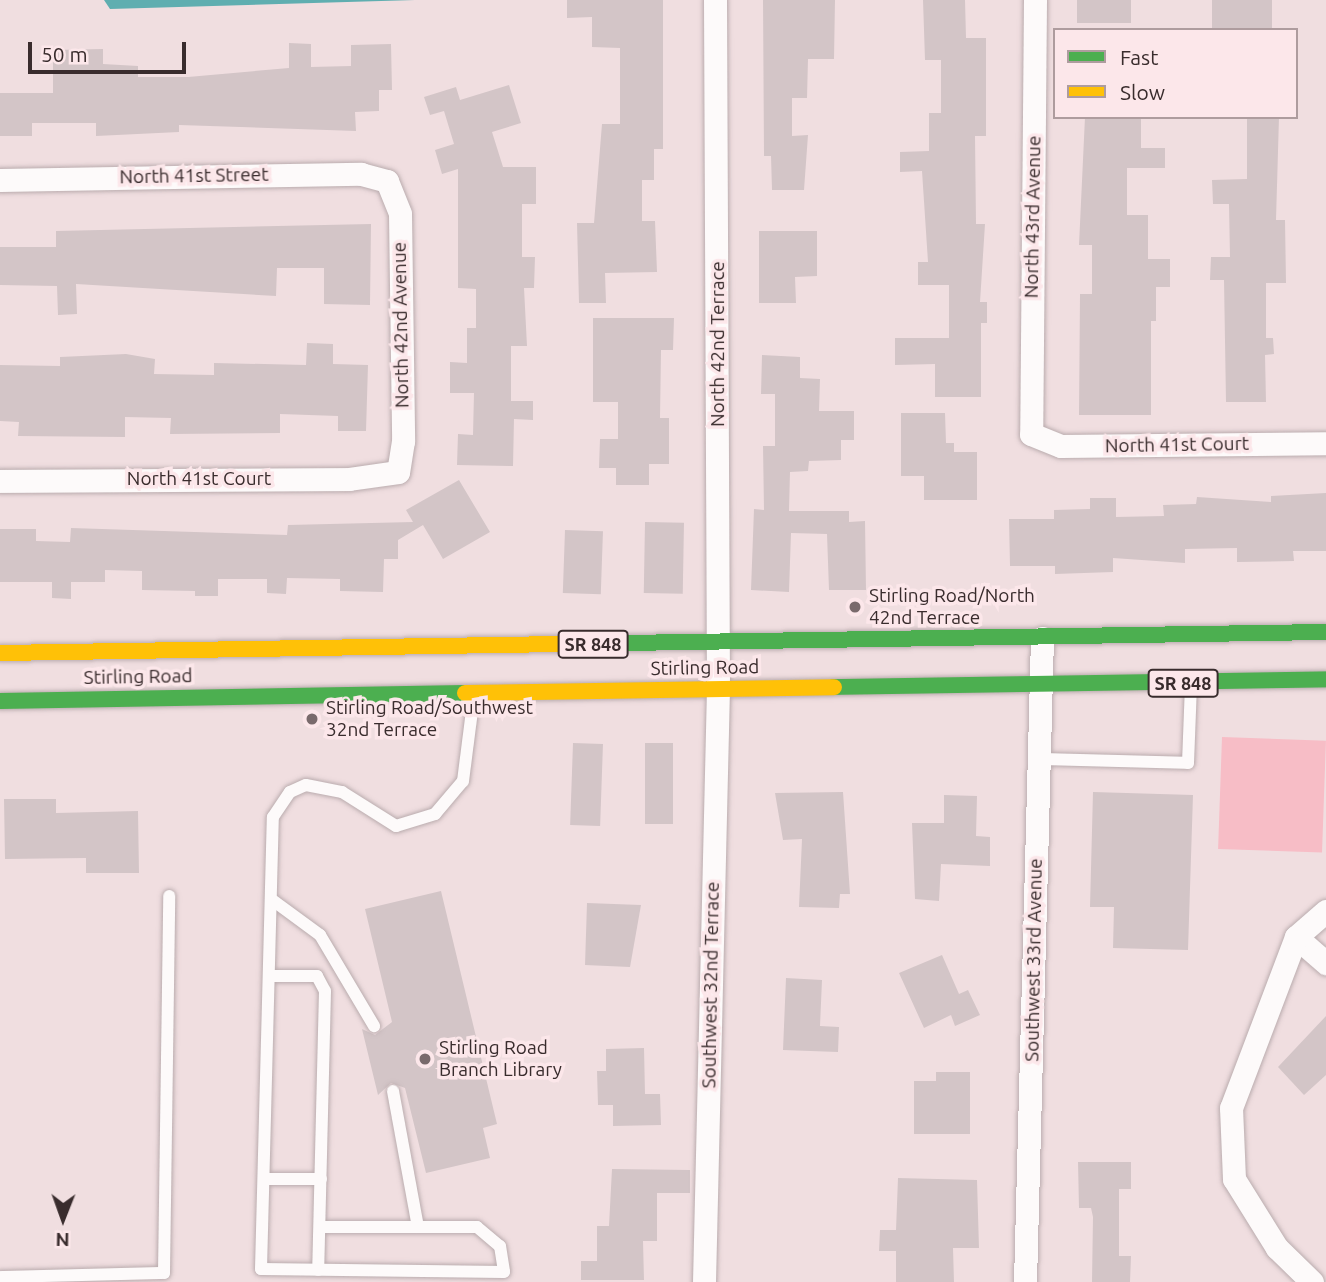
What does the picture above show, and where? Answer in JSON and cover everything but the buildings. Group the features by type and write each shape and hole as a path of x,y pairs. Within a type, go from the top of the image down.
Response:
{"main road":[{"name":"Stirling Road","path":"0,653 1326,632"},
{"name":"Stirling Road","path":"0,701 718,688 1041,686 1326,679"}],"street":[{"name":"North 42nd Terrace","path":"715,0 718,688"},
{"name":"North 43rd Avenue","path":"1031,434 1035,0"},
{"name":"North 41st Street","path":"0,180 361,174 387,181"},
{"name":"North 42nd Avenue","path":"387,181 400,214 398,472"},
{"name":"North 41st Court","path":"1031,434 1061,446 1326,443"},
{"name":"North 41st Court","path":"0,481 349,478 398,472"},
{"name":"Southwest 33rd Avenue","path":"1025,1282 1042,638"},
{"name":"Southwest 32nd Terrace","path":"704,1282 718,688"},
{"path":"1311,1282 1277,1248 1234,1179 1231,1108 1296,937 1326,911"},
{"path":"1296,937 1326,963"}],"lane":[{"path":"1039,759 1188,763 1191,683"},
{"path":"320,1227 477,1227 500,1246 504,1272 261,1269 273,817 290,792 324,785 396,826 435,814 463,781 474,692"},
{"path":"0,1277 164,1273 169,896"},
{"path":"271,900 320,935 374,1026"},
{"path":"269,975 317,976 326,991 318,1270"},
{"path":"393,1091 418,1227"},
{"path":"264,1179 321,1179"}],"shaded area":[{"path":"1222,737 1326,741 1322,853 1218,849"}],"water":[{"path":"104,0 415,0 110,9"}],"traffic: fast":[{"path":"561,644 1326,632"},
{"path":"834,687 1326,679"},
{"path":"0,701 465,693"}],"traffic: slow":[{"path":"0,653 561,644"},
{"path":"465,693 834,687"}],"place":[{"name":"Stirling Road/North 42nd Terrace","path":"855,607"},
{"name":"Stirling Road/Southwest 32nd Terrace","path":"312,719"},
{"name":"Stirling Road Branch Library","path":"425,1059"}]}
